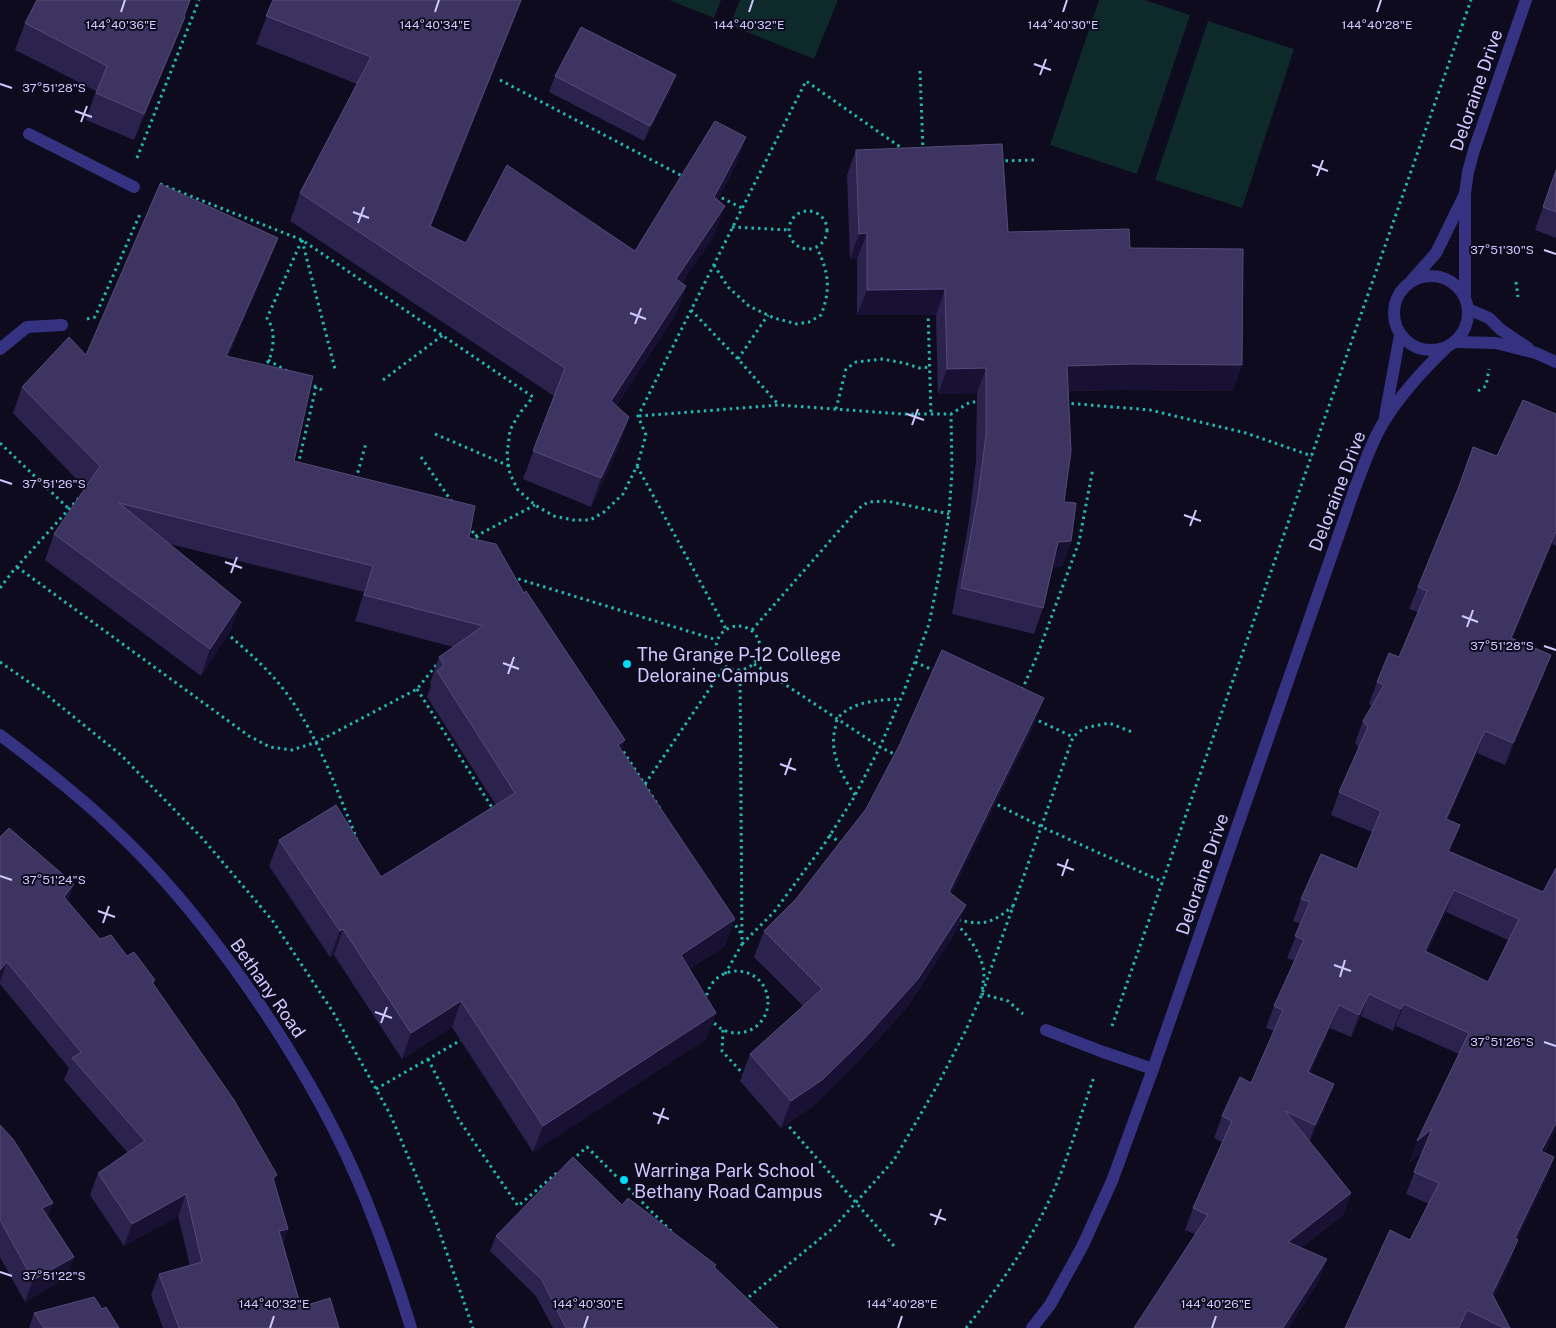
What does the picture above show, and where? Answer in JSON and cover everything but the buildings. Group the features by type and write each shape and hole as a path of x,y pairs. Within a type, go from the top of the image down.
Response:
{"street":[{"name":"Deloraine Drive","path":"1467,303 1465,193 1474,150 1526,0"},
{"path":"29,134 131,181"},
{"name":"Deloraine Drive","path":"1412,280 1436,253 1465,193"},
{"path":"1536,353 1496,343 1451,345 1433,351 1421,349 1409,344 1400,335 1395,324 1393,311 1396,300 1402,288 1412,280 1422,277 1442,277 1451,281 1459,288 1467,303 1489,318 1500,329 1536,353 1556,362"},
{"path":"1451,345 1466,326 1467,303"},
{"path":"0,349 27,327 62,325"},
{"name":"Deloraine Drive","path":"1384,421 1400,335"},
{"name":"Deloraine Drive","path":"1032,1328 1050,1305 1083,1246 1112,1181 1370,449 1384,421 1409,387 1451,345"},
{"name":"Bethany Road","path":"0,735 57,778 117,831 166,882 257,1000 298,1063 335,1133 366,1199 394,1272 411,1328"},
{"path":"1046,1030 1153,1069"}],"path":[{"path":"199,0 131,181 302,240 533,396 519,414 510,430 507,455 510,474 518,490 535,505 554,516 573,520 590,520 604,512 623,494 636,466 646,435 638,416 806,81 908,153"},
{"path":"966,1328 992,1295 1037,1225 1058,1179 1471,0"},
{"path":"920,71 923,154"},
{"path":"500,80 690,181"},
{"path":"998,161 1036,160"},
{"path":"716,194 742,208"},
{"path":"62,325 95,317 142,209"},
{"path":"810,210 822,215 826,220 828,233 822,244 816,248 804,248 793,242 789,230 790,223 798,213 810,210"},
{"path":"732,227 789,230"},
{"path":"258,370 266,365 273,348 273,330 267,318 302,240"},
{"path":"302,240 334,369"},
{"path":"714,265 728,287 749,306 774,318 797,324 809,322 821,316 827,299 828,280 823,261 816,248"},
{"path":"1516,282 1518,298"},
{"path":"928,309 931,414"},
{"path":"691,310 738,359 778,405"},
{"path":"738,359 768,315"},
{"path":"384,380 443,335"},
{"path":"836,409 846,369 856,362 882,359 919,368 930,367"},
{"path":"268,360 292,374"},
{"path":"1478,391 1486,386 1490,362"},
{"path":"300,378 322,390"},
{"path":"298,465 316,387"},
{"path":"638,416 778,405 951,414 970,402 989,402"},
{"path":"1056,402 1150,410 1246,433 1312,456"},
{"path":"724,974 742,944 774,912 855,795 901,699 929,624 949,514 952,472 951,414"},
{"path":"435,434 509,466"},
{"path":"0,443 69,509"},
{"path":"355,480 366,443"},
{"path":"421,457 452,503"},
{"path":"636,466 726,629"},
{"path":"1021,691 1037,656 1079,542 1093,468"},
{"path":"0,588 84,493"},
{"path":"752,630 858,509 868,502 887,501 949,514"},
{"path":"476,536 535,505"},
{"path":"466,523 482,543"},
{"path":"474,546 476,536"},
{"path":"17,567 249,736 270,747 292,750 317,742 417,690 439,662"},
{"path":"514,583 509,576 717,640"},
{"path":"739,626 746,627 757,636 760,643 758,658 754,664 740,670 732,670 725,666 717,655 717,640 726,629 739,626"},
{"path":"231,637 256,659 289,696 317,742 361,848"},
{"path":"0,662 44,692 121,756 203,839 272,920 333,1012 390,1114 436,1222 473,1328"},
{"path":"915,662 942,675"},
{"path":"754,664 880,746 897,755"},
{"path":"637,790 645,784 725,666"},
{"path":"740,670 742,944"},
{"path":"417,690 496,814"},
{"path":"855,795 844,778 836,758 833,738 838,719 851,708 874,700 901,699"},
{"path":"1030,717 1073,737"},
{"path":"742,1302 833,1228 894,1160 966,1032 1014,906 1073,737 1084,728 1109,722 1132,732"},
{"path":"618,743 666,818"},
{"path":"991,802 1163,882"},
{"path":"829,835 845,846"},
{"path":"982,994 984,971 976,951 964,931 950,918 976,924 997,919 1014,906"},
{"path":"731,918 742,935"},
{"path":"735,971 746,972 762,984 765,989 768,1004 766,1014 752,1030 733,1034 723,1030 708,1016 706,1002 710,987 716,979 724,974 735,971"},
{"path":"982,994 1008,1001 1022,1012 1026,1020"},
{"path":"723,1030 722,1050 748,1080"},
{"path":"376,1089 463,1040 458,1031"},
{"path":"428,1059 459,1120 518,1206 559,1171"},
{"path":"780,1116 894,1246"},
{"path":"566,1165 587,1147 672,1232"}],"green space":[{"path":"669,0 721,0 714,18"},
{"path":"740,0 838,0 814,59 730,25"},
{"path":"1099,0 1145,0 1190,15 1137,174 1050,145"},
{"path":"1208,21 1294,49 1242,208 1155,180"}],"place":[{"name":"The Grange P-12 College Deloraine Campus","path":"627,664"},
{"name":"Warringa Park School Bethany Road Campus","path":"624,1180"}]}
